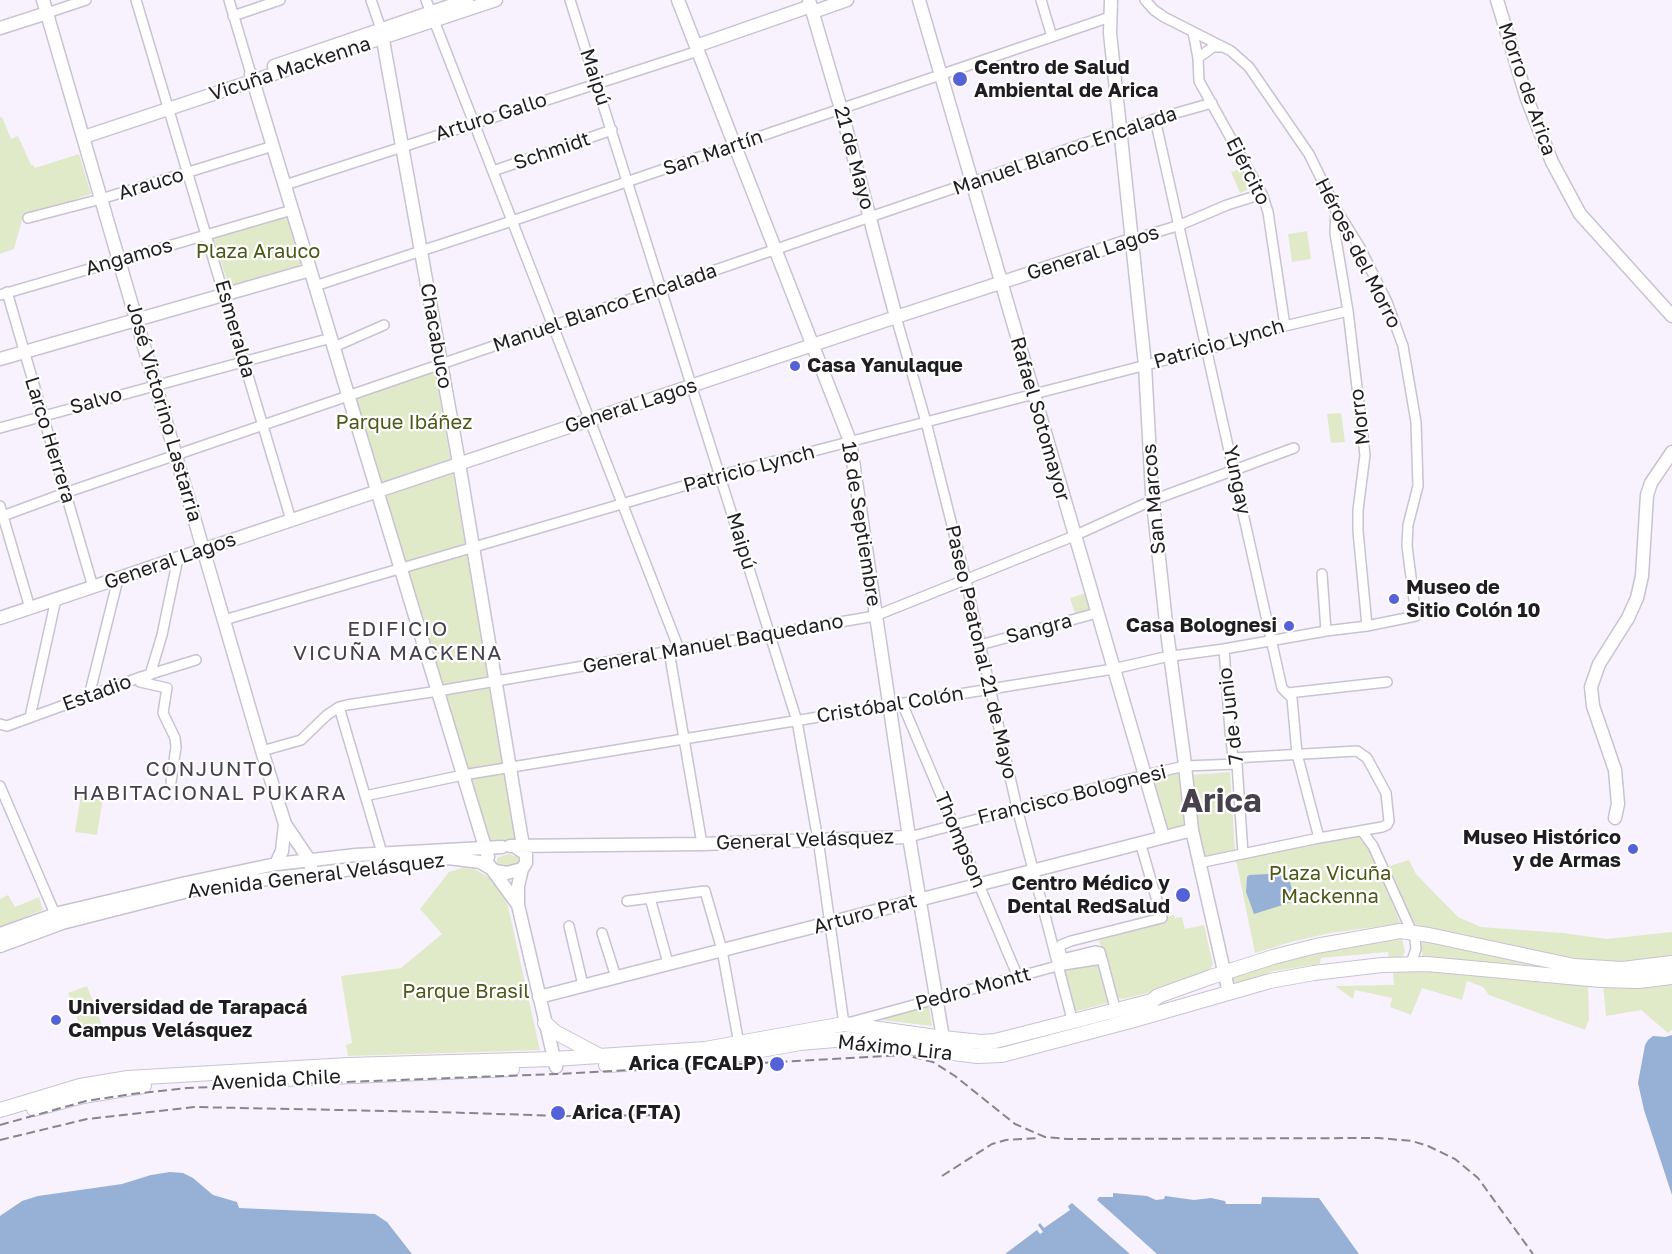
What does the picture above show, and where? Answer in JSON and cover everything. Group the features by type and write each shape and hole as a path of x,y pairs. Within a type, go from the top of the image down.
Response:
{"main road":[{"path":"1224,972 1316,946 1400,931 1574,966 1622,969 1672,963"},
{"path":"1229,993 1270,981 1314,973 1411,963 1601,980 1639,981 1672,976"},
{"name":"Máximo Lira","path":"555,1063 600,1056 705,1049 844,1024 943,1038 981,1042 995,1041 1073,1023 1152,1001 1158,996 1224,972"},
{"name":"Máximo Lira","path":"555,1063 706,1060 800,1043 847,1039 977,1056 1002,1055 1229,993"},
{"name":"Máximo Lira","path":"1073,1023 1076,1014 1150,995 1158,996"},
{"path":"545,1023 555,1032 600,1056"},
{"name":"Avenida Chile","path":"0,1119 128,1078 555,1063"},
{"name":"Avenida Chile","path":"0,1110 89,1090"}],"street":[{"name":"José Victorino Lastarria","path":"43,0 262,752 285,824 311,867"},
{"path":"0,28 86,0"},
{"name":"Esmeralda","path":"136,0 291,520"},
{"path":"229,0 489,865 518,905"},
{"path":"233,16 280,0"},
{"name":"Chacabuco","path":"371,0 382,34 459,464 510,767 515,848 527,860 522,869"},
{"path":"426,0 623,504 674,650 684,739 702,844"},
{"name":"Vicuña Mackenna","path":"433,17 467,0"},
{"name":"Vicuña Mackenna","path":"83,133 433,17 496,0"},
{"name":"Maipú","path":"570,0 797,721 818,840 844,1024"},
{"name":"18 de Septiembre","path":"678,0 850,441 909,837 943,1038"},
{"name":"Arturo Gallo","path":"285,185 597,83 811,6 847,0"},
{"name":"Rafael Sotomayor","path":"919,0 1163,837"},
{"path":"1041,0 1052,37"},
{"name":"San Marcos","path":"1112,0 1110,18 1145,365 1153,500 1171,656 1192,830 1229,993"},
{"name":"Héroes del Morro","path":"1145,0 1164,17 1231,51 1249,67 1308,154 1388,302 1403,346 1416,422 1418,486 1408,525 1407,546 1416,616"},
{"name":"Morro de Arica","path":"1497,0 1527,99 1552,162 1580,214 1672,316"},
{"name":"21 de Mayo","path":"811,6 896,317"},
{"name":"San Martín","path":"315,286 1110,18"},
{"name":"Ejército","path":"1193,32 1198,58 1199,81 1262,194 1268,212 1285,326"},
{"path":"1198,58 1213,47 1222,47"},
{"name":"Manuel Blanco Encalada","path":"2,517 65,492 1155,119 1212,102"},
{"name":"Yungay","path":"1155,119 1282,688 1292,698 1297,754 1319,838"},
{"name":"Schmidt","path":"493,171 612,130"},
{"name":"Arauco","path":"28,218 101,199 273,146"},
{"name":"General Lagos","path":"0,618 896,317 1179,225 1262,194"},
{"name":"Morro","path":"1336,209 1335,233 1348,311 1365,455 1358,510 1358,531 1367,626"},
{"name":"Angamos","path":"3,293 292,210"},
{"path":"0,359 310,270"},
{"name":"Larco Herrera","path":"3,293 43,416 93,587"},
{"path":"121,324 128,314 131,300"},
{"name":"Patricio Lynch","path":"224,620 721,476 1348,311"},
{"name":"Paseo Peatonal 21 de Mayo","path":"896,317 926,422 966,581 1017,808 1061,963 1073,1023"},
{"name":"Salvo","path":"0,428 244,361 332,342 384,325"},
{"name":"General Manuel Baquedano","path":"262,752 301,740 327,715 339,707 875,616 1074,536 1153,500 1294,448"},
{"path":"1615,818 1618,804 1616,770 1593,706 1591,687 1599,664 1628,618 1637,598 1642,576 1647,495 1651,483 1672,452"},
{"path":"0,506 30,608"},
{"path":"171,782 176,747 175,738 163,713 167,688 140,682 145,676 162,635 178,558"},
{"path":"1322,574 1326,631"},
{"path":"89,696 117,579"},
{"path":"30,717 56,599"},
{"name":"Sangra","path":"980,645 1097,613"},
{"name":"Cristóbal Colón","path":"365,796 463,775 1113,669 1171,656 1367,626 1416,616"},
{"name":"7 de Junio","path":"1224,649 1243,854"},
{"name":"Estadio","path":"0,724 8,726 196,660"},
{"path":"1288,693 1387,682"},
{"name":"Thompson","path":"902,703 1018,976"},
{"path":"339,707 382,853"},
{"name":"Francisco Bolognesi","path":"909,837 1185,766 1297,754 1357,751 1367,758 1386,794 1388,812 1387,825 1362,831"},
{"path":"0,786 55,914"},
{"name":"José Victorino Lastarria","path":"276,864 282,851 285,824"},
{"name":"Arturo Prat","path":"539,997 1192,830"},
{"path":"1199,863 1362,831 1373,846 1413,933 1416,949 1411,963"},
{"name":"General Velásquez","path":"702,844 909,837"},
{"path":"1061,963 1061,945 1162,918 1140,842"},
{"name":"Avenida General Velásquez","path":"0,946 59,923 192,890 382,853 487,853 515,848 702,844"},
{"name":"Avenida General Velásquez","path":"0,934 55,914 276,864 311,867 448,858 472,860 494,870"},
{"path":"494,870 507,873 522,869 518,886 518,905 555,1063"},
{"path":"627,901 705,891 722,950 739,1044"},
{"path":"650,898 668,963"},
{"path":"569,926 583,985"},
{"path":"602,933 616,977"},
{"name":"Pedro Montt","path":"844,1024 1061,963 1102,959 1114,1004"}],"green space":[{"path":"0,116 11,139 18,136 31,165 35,168 79,154 91,194 23,217 14,249 0,254"},
{"path":"1242,168 1251,188 1240,193 1231,172"},
{"name":"Plaza Arauco","path":"285,216 290,221 301,262 299,268 231,288 214,241 215,237"},
{"path":"1307,231 1311,259 1292,262 1288,234"},
{"name":"Parque Ibáñez","path":"435,370 516,837 514,842 492,843 488,840 355,399"},
{"path":"1341,413 1345,442 1331,443 1327,414"},
{"path":"1086,593 1092,613 1076,617 1070,598"},
{"path":"1178,771 1186,825 1163,830 1150,776"},
{"path":"1230,772 1235,852 1203,859 1196,829 1192,775"},
{"path":"81,795 103,798 97,835 75,832"},
{"name":"Plaza Vicuña Mackenna","path":"1358,833 1365,839 1400,922 1330,933 1255,953 1236,860"},
{"path":"508,854 518,857 520,863 512,868 499,867 497,858"},
{"path":"1409,860 1416,874 1458,917 1481,927 1563,933 1607,939 1672,932 1672,957 1615,966 1566,959 1424,928 1413,923 1389,866"},
{"name":"Parque Brasil","path":"462,868 474,869 489,877 498,885 508,906 540,1050 348,1056 346,1045 352,1043 341,976 401,968 442,934 420,909 449,872"},
{"path":"8,895 15,907 39,897 43,910 0,927 0,899"},
{"path":"1174,915 1175,918 1182,917 1185,929 1204,925 1213,964 1208,973 1169,988 1123,999 1118,998 1099,940 1164,923 1167,916"},
{"path":"1402,938 1405,952 1401,958 1389,958 1388,952 1321,958 1320,964 1274,971 1237,983 1231,981 1232,977 1293,956 1341,945"},
{"path":"1422,938 1562,968 1422,957"},
{"path":"1099,962 1108,1003 1073,1012 1060,972"},
{"path":"1393,972 1509,976 1544,983 1588,983 1589,1019 1585,1030 1489,995 1483,987 1467,981 1462,1000 1422,988 1411,1015 1390,1007 1392,998 1355,990 1353,999 1335,986 1394,985"},
{"path":"1672,980 1672,1030 1668,1033 1641,1010 1606,1016 1603,984"},
{"path":"87,986 102,1025 82,1032 68,993"},
{"path":"929,1006 932,1026 873,1019"}],"water":[{"path":"1287,873 1292,889 1292,902 1254,914 1246,892 1247,877"},
{"path":"1672,1035 1672,1195 1644,1110 1638,1083 1648,1040 1653,1036"},
{"path":"170,1172 183,1173 193,1178 213,1195 237,1202 239,1208 375,1214 387,1222 412,1254 0,1254 0,1216 22,1201 38,1196 122,1184"},
{"path":"1113,1193 1147,1196 1156,1200 1164,1199 1165,1196 1194,1200 1211,1198 1225,1201 1226,1204 1261,1204 1262,1197 1319,1198 1359,1254 1157,1254 1097,1200 1099,1197 1113,1197"},
{"path":"1072,1203 1130,1254 1005,1254 1037,1230 1040,1234 1043,1232 1038,1225 1040,1223 1044,1228 1070,1210 1068,1206"}],"railway":[{"path":"0,1125 86,1101 187,1088 557,1074 905,1055 933,1062 955,1076 1015,1124 1045,1137 1067,1139 1379,1138 1412,1141 1428,1146 1455,1159 1478,1178 1533,1254"},
{"path":"0,1140 87,1119 194,1107 563,1116 672,1115"},
{"path":"942,1176 992,1144 1006,1140 1040,1138"}],"place":[{"name":"Centro de Salud Ambiental de Arica","path":"960,79"},
{"name":"Casa Yanulaque","path":"795,366"},
{"name":"Museo de Sitio Colón 10","path":"1394,599"},
{"name":"Casa Bolognesi","path":"1289,626"},
{"name":"Museo Histórico y de Armas","path":"1633,849"},
{"name":"Centro Médico y Dental RedSalud","path":"1183,895"},
{"name":"Universidad de Tarapacá Campus Velásquez","path":"56,1020"},
{"name":"Arica (FCALP)","path":"777,1064"},
{"name":"Arica (FTA)","path":"558,1113"}],"district":[{"name":"EDIFICIO VICUÑA MACKENA","path":"398,641"},
{"name":"CONJUNTO HABITACIONAL PUKARA","path":"210,781"},
{"name":"Arica","path":"1221,802"}]}
